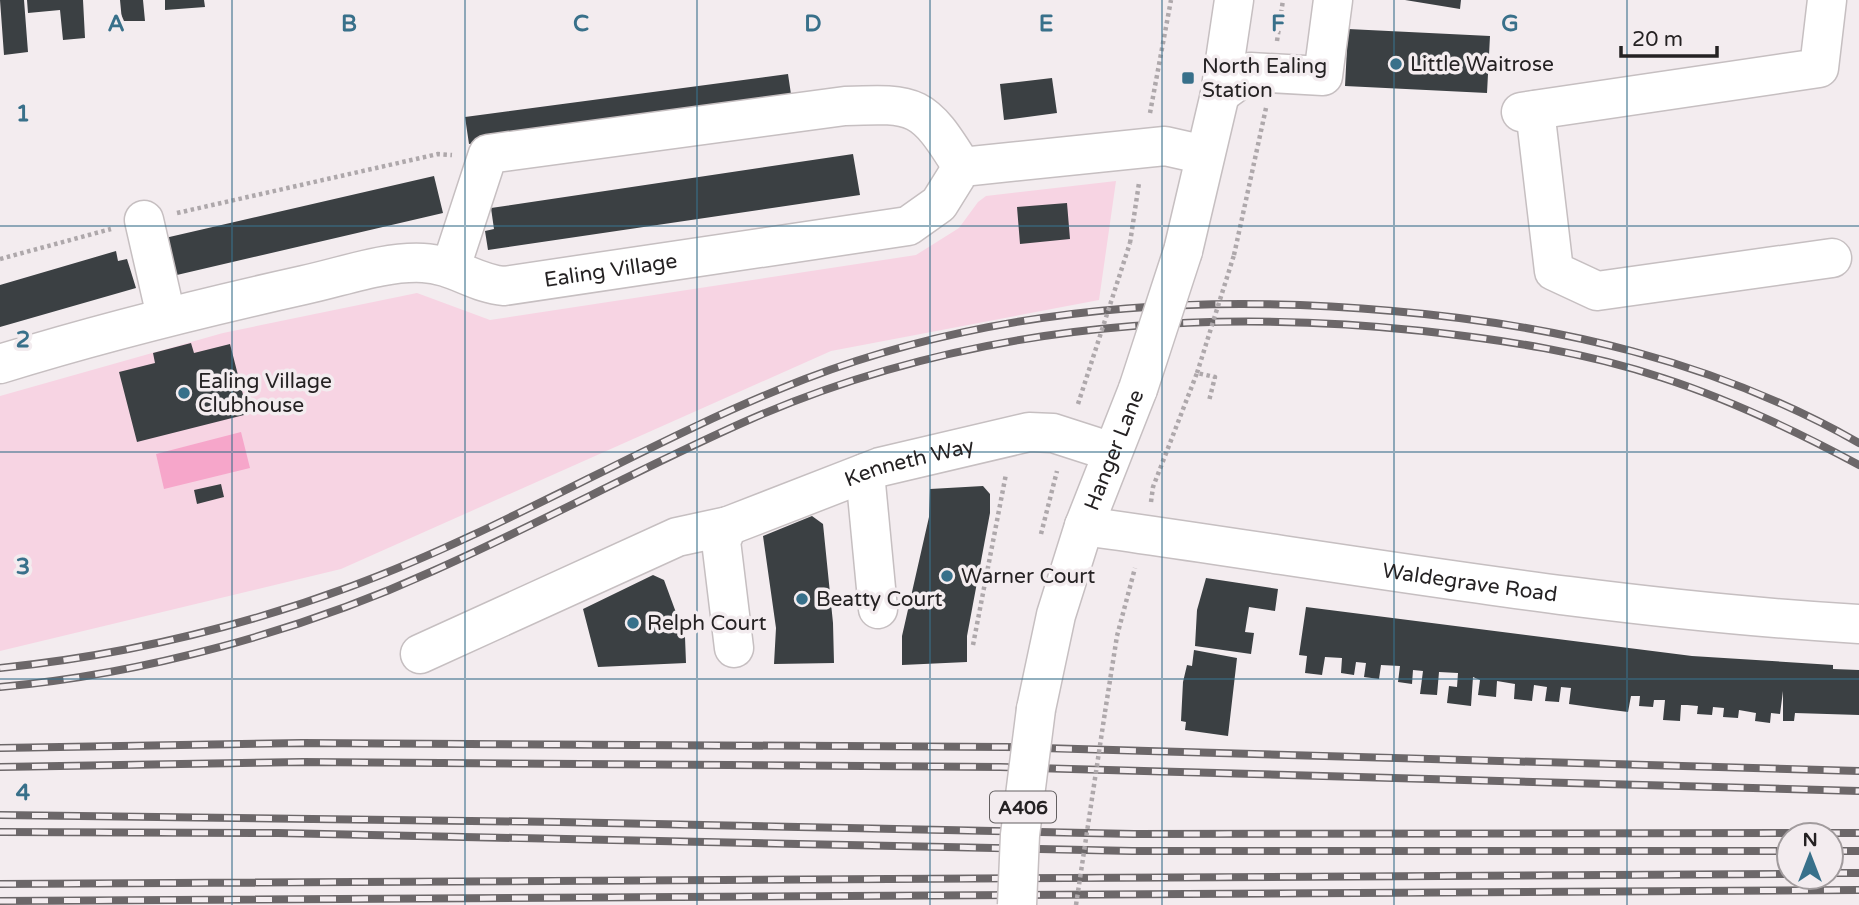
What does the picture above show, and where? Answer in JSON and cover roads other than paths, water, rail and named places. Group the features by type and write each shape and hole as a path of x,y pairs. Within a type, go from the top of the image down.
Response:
{"main road":[{"name":"Hanger Lane","path":"1017,905 1020,835 1036,709 1056,615 1084,526 1138,389 1183,251 1220,94 1234,0"},
{"path":"1220,94 1250,72 1323,76 1333,0"},
{"path":"1828,0 1819,68 1528,111 1554,271 1597,291 1832,258"},
{"path":"452,267 488,154 501,152 845,107 895,104 911,108 925,117 962,167 1165,146 1205,155"},
{"name":"Ealing Village","path":"0,364 166,316 390,265 425,263 452,267 489,284 504,286 908,226 939,204 962,167"},
{"path":"144,220 166,316"},
{"name":"Kenneth Way","path":"420,654 677,537 725,533 865,473 1013,436 1053,433 1112,452"},
{"path":"865,473 878,609"},
{"name":"Waldegrave Road","path":"1084,526 1470,583 1764,618 1859,624"},
{"path":"725,533 734,648"}],"railway":[{"path":"0,668 134,648 222,627 309,601 410,563 466,538 691,429 805,379 948,335 1095,311 1244,304 1318,306 1454,317 1515,326 1575,337 1692,369 1804,414 1859,443"},
{"path":"0,687 110,672 221,647 276,631 330,613 433,571 711,437 832,388 914,363 997,344 1081,331 1166,324 1337,324 1484,338 1544,348 1634,369 1713,396 1763,417 1859,465"},
{"path":"0,748 302,743 1005,747 1859,771"},
{"path":"0,767 303,762 1000,767 1859,791"},
{"path":"0,815 558,822 1134,834 1859,833"},
{"path":"0,832 278,833 1132,851 1775,851"},
{"path":"1845,851 1859,851"},
{"path":"1845,873 1859,873"},
{"path":"0,884 1775,874"},
{"path":"0,901 1859,890"}],"place":[{"name":"Little Waitrose","path":"1396,64"},
{"name":"North Ealing Station","path":"1188,78"},
{"name":"Ealing Village Clubhouse","path":"184,393"},
{"name":"Warner Court","path":"947,576"},
{"name":"Beatty Court","path":"802,599"},
{"name":"Relph Court","path":"633,623"}]}
